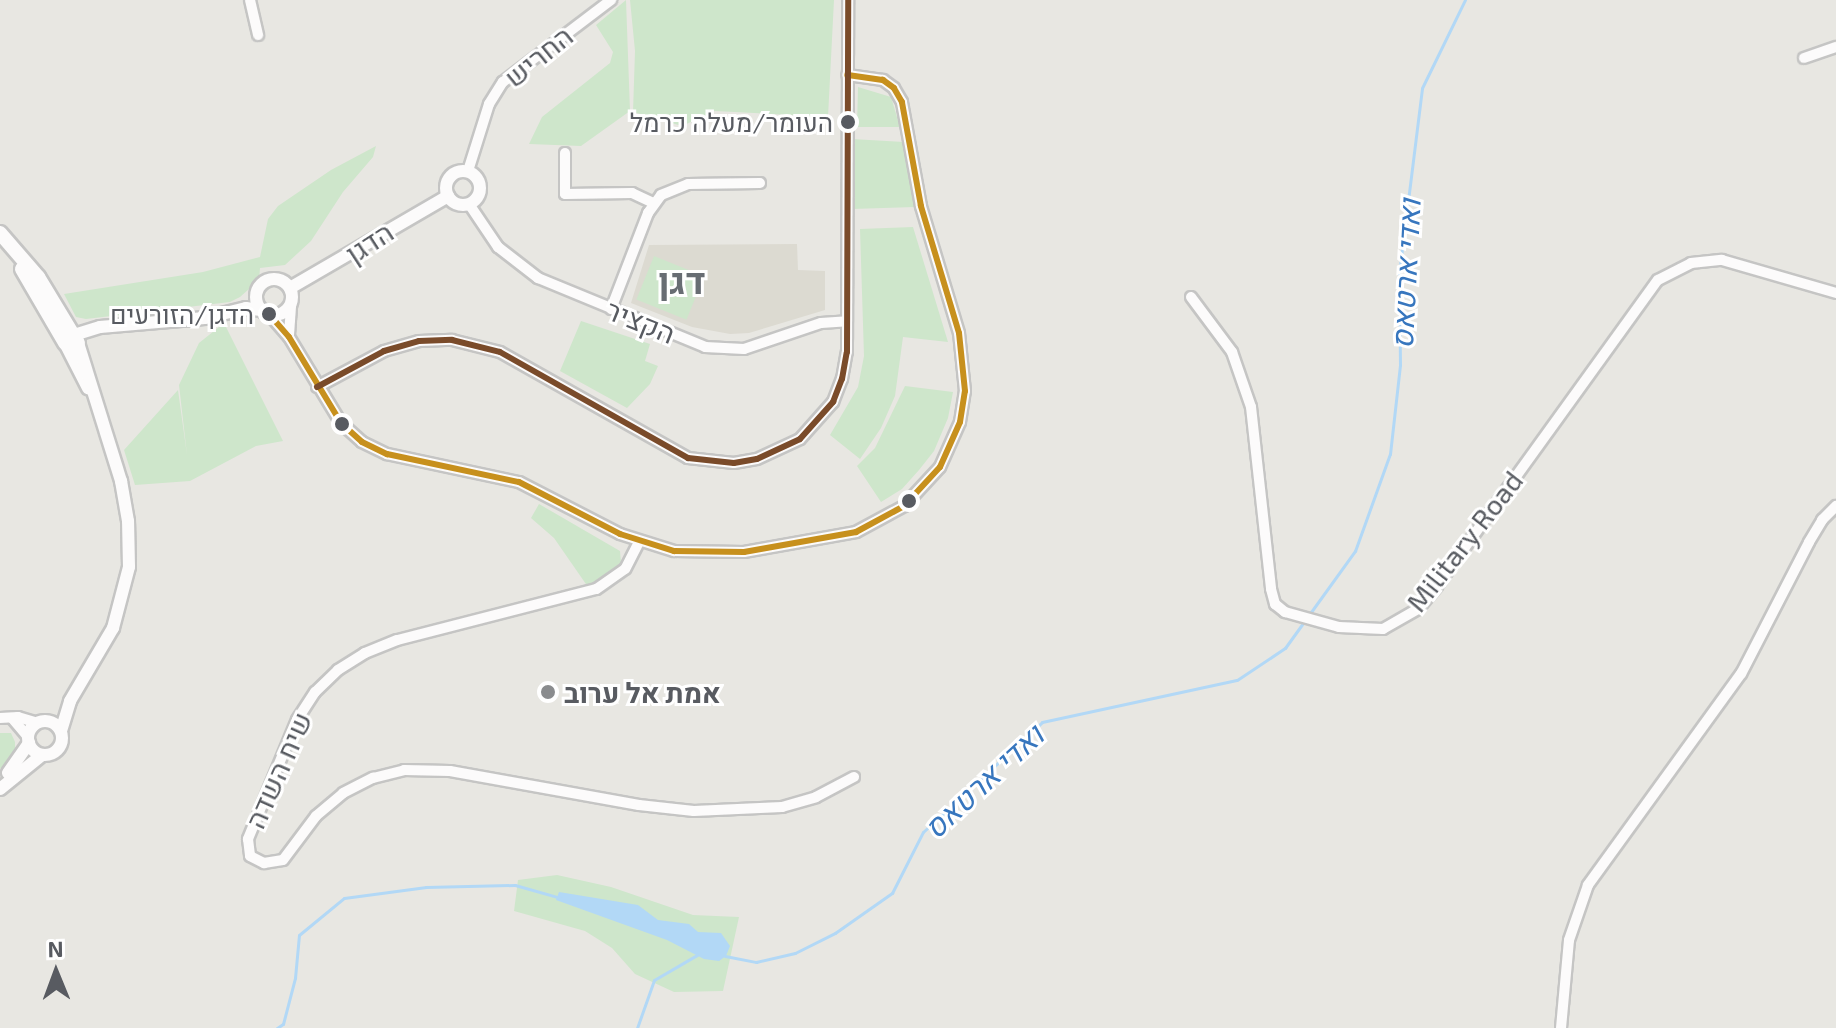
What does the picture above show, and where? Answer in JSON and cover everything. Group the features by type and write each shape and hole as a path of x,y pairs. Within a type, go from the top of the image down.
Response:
{"main road":[{"path":"4,238 38,277 73,340"}],"street":[{"path":"250,0 258,35"},
{"name":"החריש","path":"468,171 489,104 503,82 611,0"},
{"path":"317,387 366,359 402,345 435,339 468,342 516,360 688,458 734,463 780,451 818,422 842,379 847,321 848,0"},
{"path":"1804,58 1836,47"},
{"path":"258,289 256,300 291,340 317,387 348,430 378,451 519,482 639,542 674,551 724,553 828,539 856,532 881,520 914,497 940,467 953,444 965,391 965,363 919,200 902,102 894,88 883,80 847,75"},
{"path":"565,153 565,194 632,193 653,203"},
{"path":"468,171 477,177 481,188 477,198 469,204 455,204 448,196 446,185 450,176 468,171"},
{"path":"611,309 653,203 665,191 681,185 760,183"},
{"name":"הדגן","path":"290,288 448,196"},
{"name":"הקציר","path":"469,204 490,238 517,265 548,284 705,347 727,350 749,348 825,322 847,321"},
{"name":"Military Road","path":"1191,297 1232,352 1251,407 1275,604 1285,612 1339,627 1383,629 1418,609 1437,586 1658,280 1691,263 1722,260 1836,293"},
{"path":"236,310 274,278 290,288 287,325 291,340"},
{"path":"0,789 42,755 58,750 70,701 113,628 129,567 125,503 98,409 73,340 121,324 205,318 236,310 280,314 291,305"},
{"path":"1561,1028 1567,949 1588,885 1741,674 1809,542 1836,506"},
{"name":"שיח השדה","path":"639,542 625,569 596,589 397,640 365,653 338,670 315,692 297,720 248,839 250,856 264,863 283,860 316,816 343,793 373,778 404,770 450,771 639,805 694,811 782,807 816,797 854,777"},
{"path":"0,781 23,756 28,740 41,722 70,701"},
{"path":"5,718 54,723 61,731"},
{"path":"5,718 42,755"}],"shaded area":[{"path":"797,244 798,270 825,271 825,310 749,333 730,334 692,327 631,303 649,245"}],"green space":[{"path":"626,0 630,111 581,146 529,144 542,117 610,63 613,52 596,25"},
{"path":"630,0 834,0 828,117 715,111 682,126 633,112 635,51"},
{"path":"858,87 891,97 900,127 857,127"},
{"path":"852,139 904,142 915,207 852,209"},
{"path":"376,146 373,157 343,192 311,241 285,265 260,268 259,280 230,302 86,319 76,317 64,294 203,272 260,257 268,219 278,206 331,170"},
{"path":"913,227 948,342 903,337 895,396 881,428 860,459 830,435 858,387 864,356 860,229"},
{"path":"654,256 704,276 686,320 636,300"},
{"path":"581,321 650,344 645,361 658,366 650,384 627,408 560,371"},
{"path":"224,323 283,441 256,446 190,481 135,485 124,450 178,390 187,455 179,385 199,343"},
{"path":"905,386 953,392 948,418 934,451 919,470 902,489 881,502 857,466 875,448"},
{"path":"539,504 620,551 621,563 588,587 554,538 531,518"},
{"path":"0,733 11,733 15,753 0,769"},
{"path":"557,875 611,887 693,915 739,917 723,991 674,992 635,974 612,948 585,931 514,911 518,880"}],"water":[{"path":"559,892 638,905 658,920 689,924 698,932 721,933 730,946 726,956 719,961 704,959 667,940 556,900"}],"waterway":[{"name":"ואדי ארטאס","path":"725,956 756,962 795,953 835,933 892,893 923,832 1042,722 1237,680 1285,648 1355,551 1390,454 1400,365 1399,273 1422,88 1465,0"},
{"name":"ואדי ארטאס","path":"277,1028 283,1024 295,978 299,935 344,898 426,887 515,885 561,898"},
{"path":"637,1028 654,980 697,955"}],"transit line":[{"path":"317,387 384,351 419,341 452,340 500,352 688,458 734,463 757,459 800,439 833,402 842,379 847,352 848,0"},
{"path":"269,314 289,337 341,423 362,442 387,454 519,482 620,534 674,551 744,552 856,532 904,506 940,467 960,422 965,391 959,333 921,206 902,102 894,88 883,80 847,75"}],"place":[{"name":"העומר/מעלה כרמל","path":"848,122"},
{"name":"הדגן/הזורעים","path":"269,314"},
{"name":"אמת אל ערוב","path":"548,692"}],"district":[{"name":"דגן","path":"682,280"}]}
